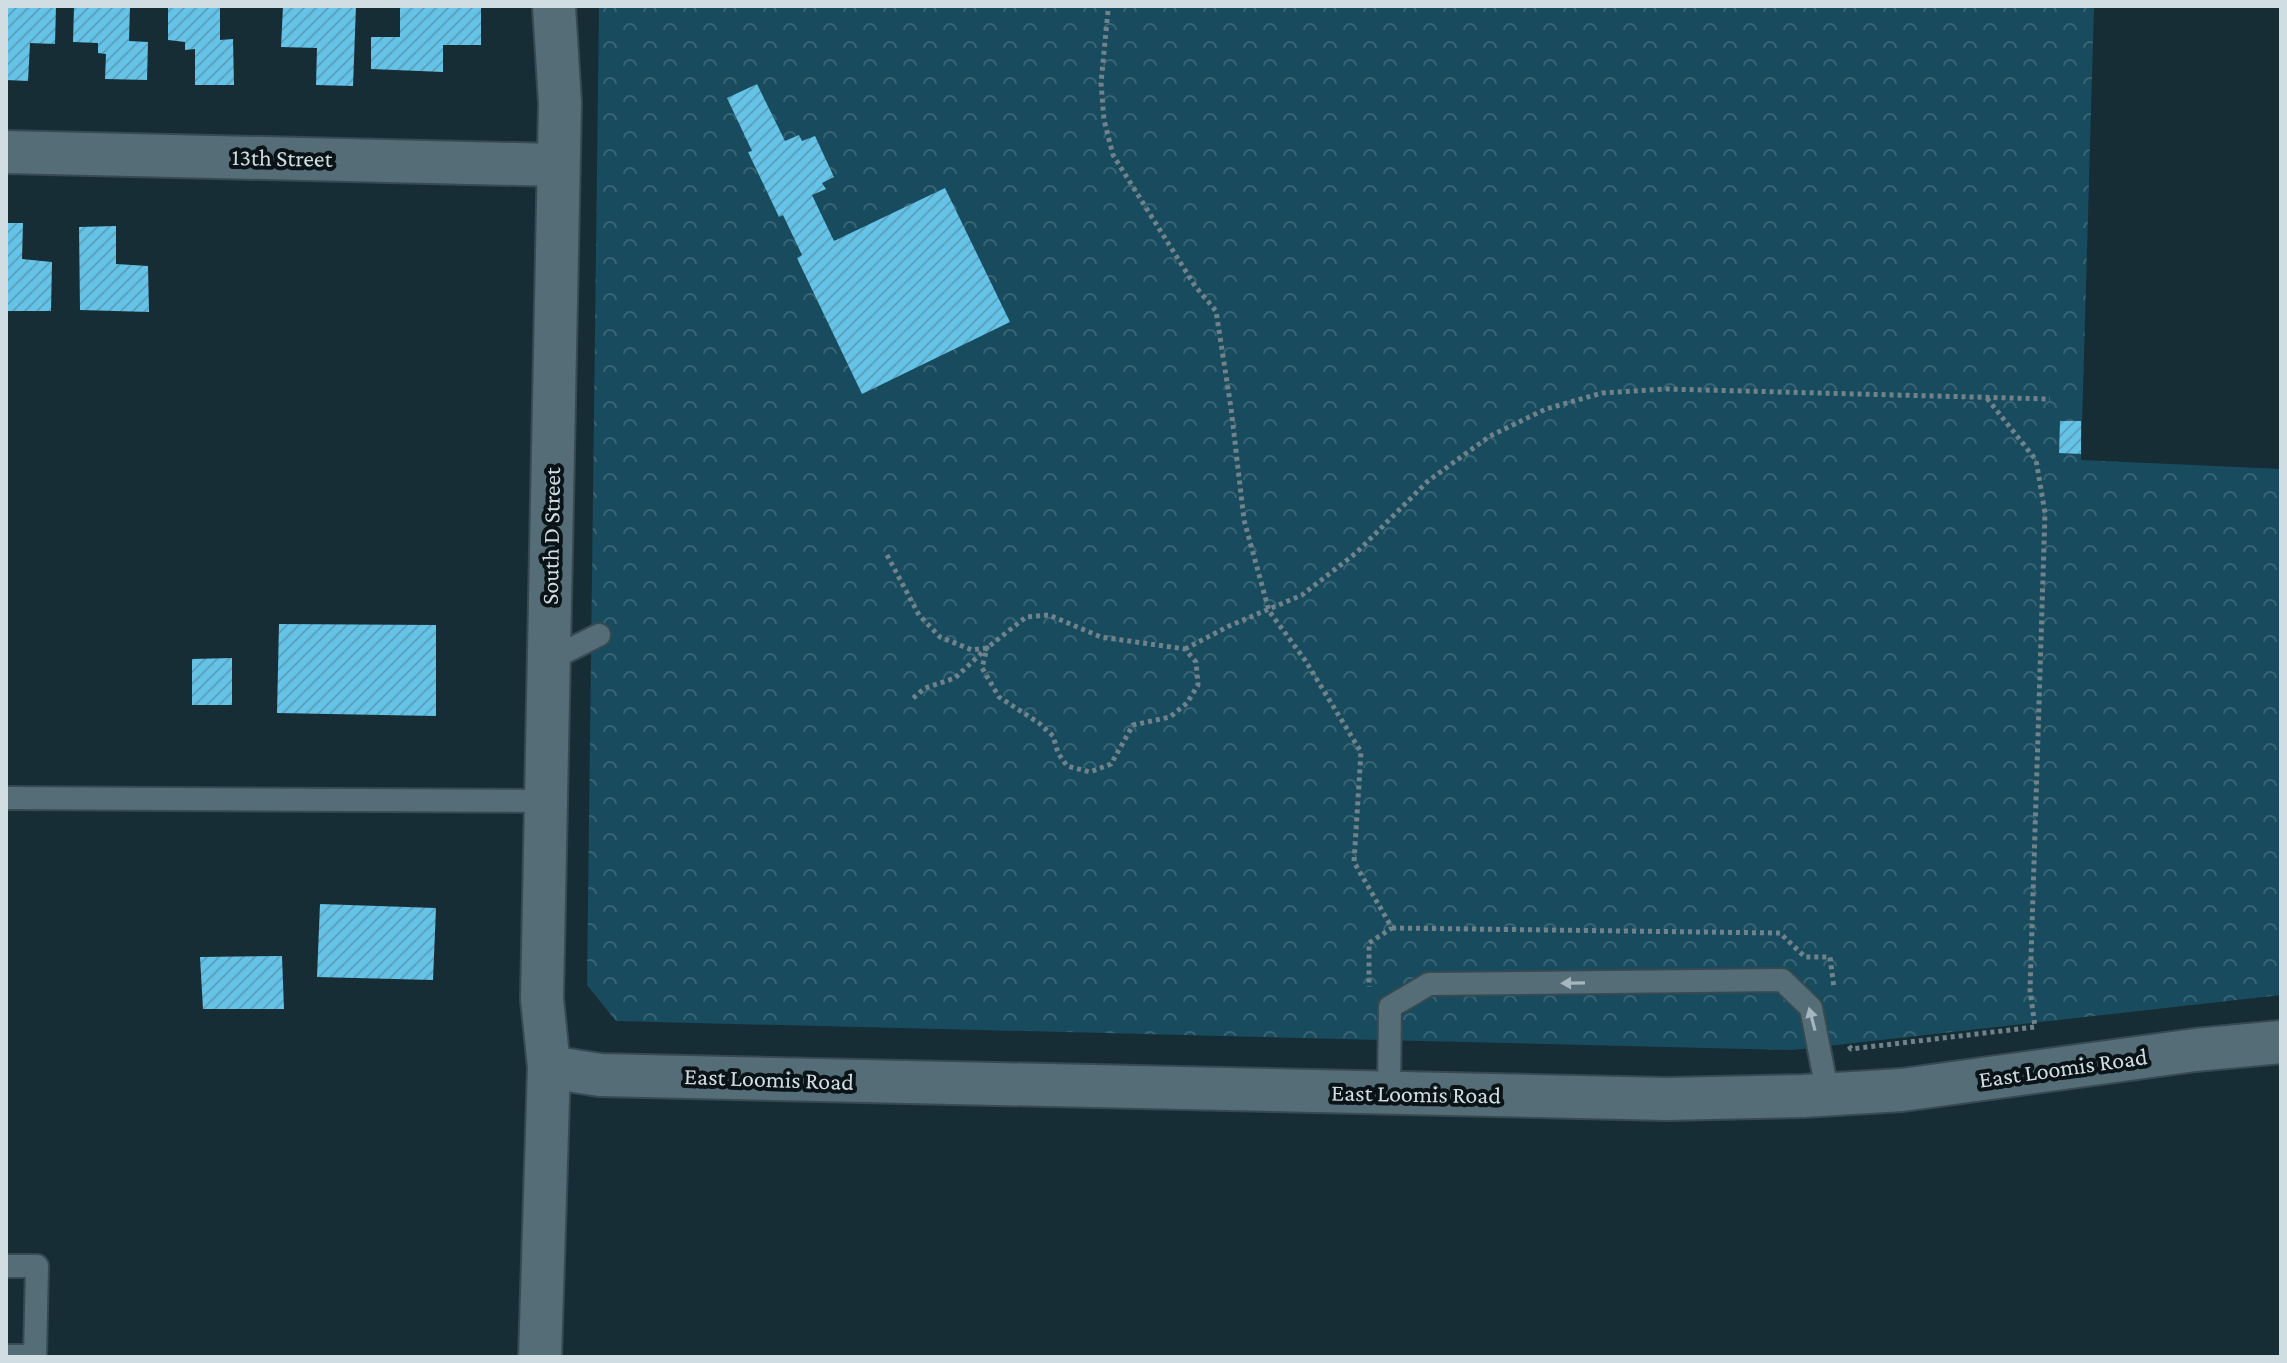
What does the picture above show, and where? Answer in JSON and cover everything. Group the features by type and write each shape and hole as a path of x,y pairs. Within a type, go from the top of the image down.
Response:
{"street":[{"name":"South D Street","path":"540,1357 549,1067 542,999 560,103 554,6"},
{"name":"13th Street","path":"6,152 557,165"},
{"name":"East Loomis Road","path":"549,1067 600,1075 1667,1099 1902,1090 2195,1050 2281,1042"}],"lane":[{"path":"549,660 599,635"},
{"path":"6,798 546,801"},
{"path":"1389,1094 1390,1007 1429,984 1782,980 1811,1008 1828,1095"},
{"path":"6,1266 37,1266 35,1356 6,1356"}],"path":[{"path":"1108,11 1101,83 1104,120 1113,155 1195,286 1216,311 1244,520 1269,611 1305,660 1361,752 1354,862 1392,928"},
{"path":"912,699 925,688 955,678 1026,617 1049,615 1101,637 1185,649 1229,626 1302,595 1356,553 1428,481 1490,436 1546,409 1602,393 1666,389 2050,399"},
{"path":"1845,1042 1851,1049 2035,1027 2030,990 2045,513 2036,460 1986,397"},
{"path":"887,555 919,615 940,637 972,650 987,648"},
{"path":"987,648 982,668 999,697 1053,736 1058,753 1067,766 1090,772 1111,764 1133,725 1170,717 1187,703 1198,685 1196,662 1185,649"},
{"path":"1369,989 1369,943 1392,928 1780,933 1805,957 1830,957 1834,988"}],"green space":[{"path":"599,6 2094,6 2081,460 2281,469 2281,995 1792,1050 616,1021 587,985"}],"building":[{"path":"6,6 56,6 55,44 30,43 28,81 6,80"},
{"path":"74,6 130,6 129,41 148,42 147,80 105,79 106,54 98,53 98,43 73,42"},
{"path":"168,6 220,6 220,40 233,39 234,85 195,85 195,49 185,50 185,42 168,40"},
{"path":"283,6 356,6 353,86 316,85 317,48 281,47"},
{"path":"400,6 481,6 481,45 443,45 443,72 371,69 371,37 400,37"},
{"path":"757,84 785,141 799,135 802,141 815,136 834,177 822,183 826,189 812,195 834,241 945,188 1010,322 862,394 797,258 802,255 783,215 779,217 748,152 752,151 727,98"},
{"path":"6,223 23,223 22,259 52,262 51,311 6,311"},
{"path":"116,226 116,264 148,266 149,312 80,310 79,227"},
{"path":"2060,421 2081,421 2081,454 2059,453"},
{"path":"279,624 436,625 436,716 277,713"},
{"path":"232,658 232,705 192,705 192,659"},
{"path":"320,904 436,908 433,980 317,977"},
{"path":"282,956 284,1009 203,1009 200,957"}]}
